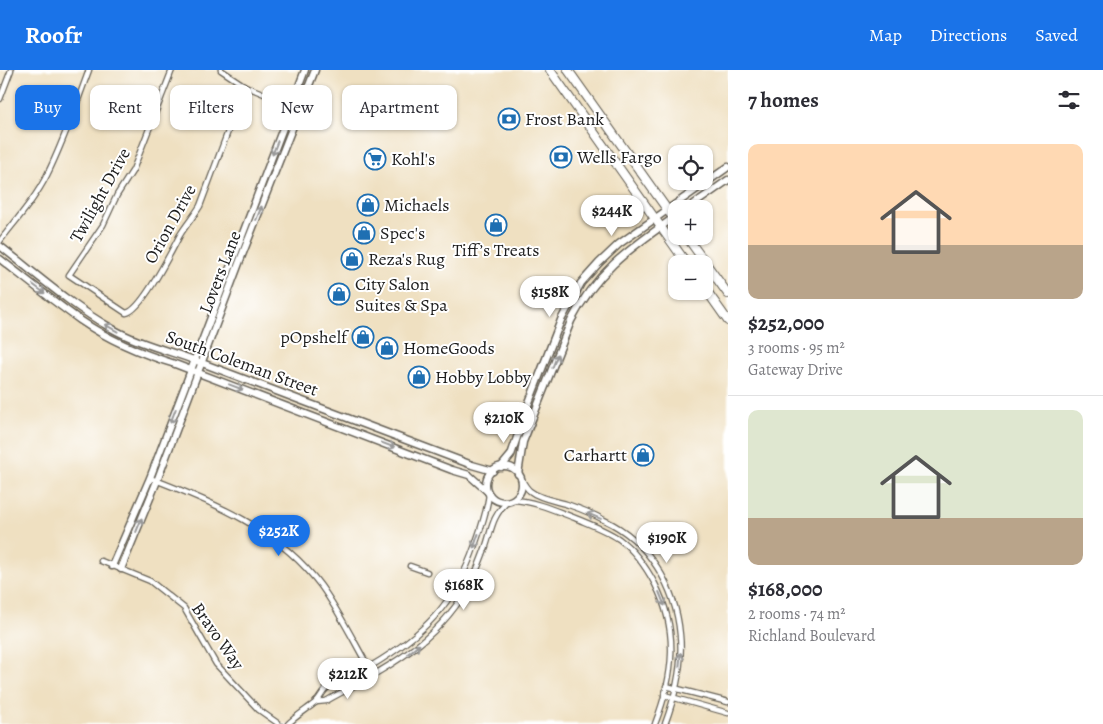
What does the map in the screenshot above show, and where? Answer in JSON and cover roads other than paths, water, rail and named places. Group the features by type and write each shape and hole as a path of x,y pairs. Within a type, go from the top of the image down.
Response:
{"main road":[{"path":"550,70 681,255"},
{"path":"568,70 668,210"},
{"path":"693,245 728,294"},
{"path":"713,300 728,321"},
{"path":"718,307 728,326"}],"street":[{"path":"0,98 11,70"},
{"path":"0,241 33,199 47,174 61,144 89,70"},
{"name":"Twilight Drive","path":"130,313 120,311 70,275 103,225 117,195 133,170 172,70"},
{"path":"221,70 244,85"},
{"name":"Lovers Lane","path":"299,85 305,70"},
{"name":"Lovers Lane","path":"310,85 316,70"},
{"name":"Orion Drive","path":"130,313 158,276 181,234 200,206 228,130"},
{"name":"Lovers Lane","path":"121,569 198,373 282,130"},
{"name":"Lovers Lane","path":"112,566 150,478 194,360 291,130"},
{"path":"682,200 728,167"},
{"path":"700,200 728,180"},
{"path":"288,724 298,714 316,702 326,689 368,667 412,639 448,600 462,578 486,513 487,478 493,471 501,467 511,455 561,320 581,283 610,252 668,210"},
{"path":"316,702 326,701 414,650 446,618 471,581 486,547 494,517 521,491 520,476 523,442 571,321 589,290 614,262 626,251 668,223"},
{"name":"South Coleman Street","path":"0,246 92,317 113,330 148,345 194,360 472,466 493,471"},
{"name":"South Coleman Street","path":"0,260 81,321 121,344 469,475 488,492"},
{"path":"535,387 544,390"},
{"path":"306,414 310,404"},
{"path":"314,417 318,407"},
{"path":"428,460 432,450"},
{"path":"435,463 439,453"},
{"path":"501,467 510,468 520,476 526,488 534,494 605,520 627,533 637,541 652,559 664,578 672,598 680,636 676,688 665,724"},
{"path":"150,478 206,499 236,514 293,556 321,587 373,675"},
{"path":"488,492 495,500 532,502 599,528 618,538 632,550 644,565 661,595 671,634 670,667 655,724"},
{"path":"567,515 571,506"},
{"name":"Bravo Way","path":"101,561 150,581 184,608 216,664 259,710 279,724"},
{"path":"410,566 427,572"},
{"path":"666,686 728,702"},
{"path":"664,695 728,713"}],"place":[{"name":"Frost Bank","path":"509,119"},
{"name":"Wells Fargo","path":"561,157"},
{"name":"Kohl's","path":"375,159"},
{"name":"Michaels","path":"368,205"},
{"name":"Tiff’s Treats","path":"496,225"},
{"name":"Spec's","path":"364,233"},
{"name":"Reza's Rug","path":"352,259"},
{"name":"City Salon Suites & Spa","path":"339,294"},
{"name":"pOpshelf","path":"363,337"},
{"name":"HomeGoods","path":"387,348"},
{"name":"Hobby Lobby","path":"419,377"},
{"name":"Carhartt","path":"643,455"}]}
